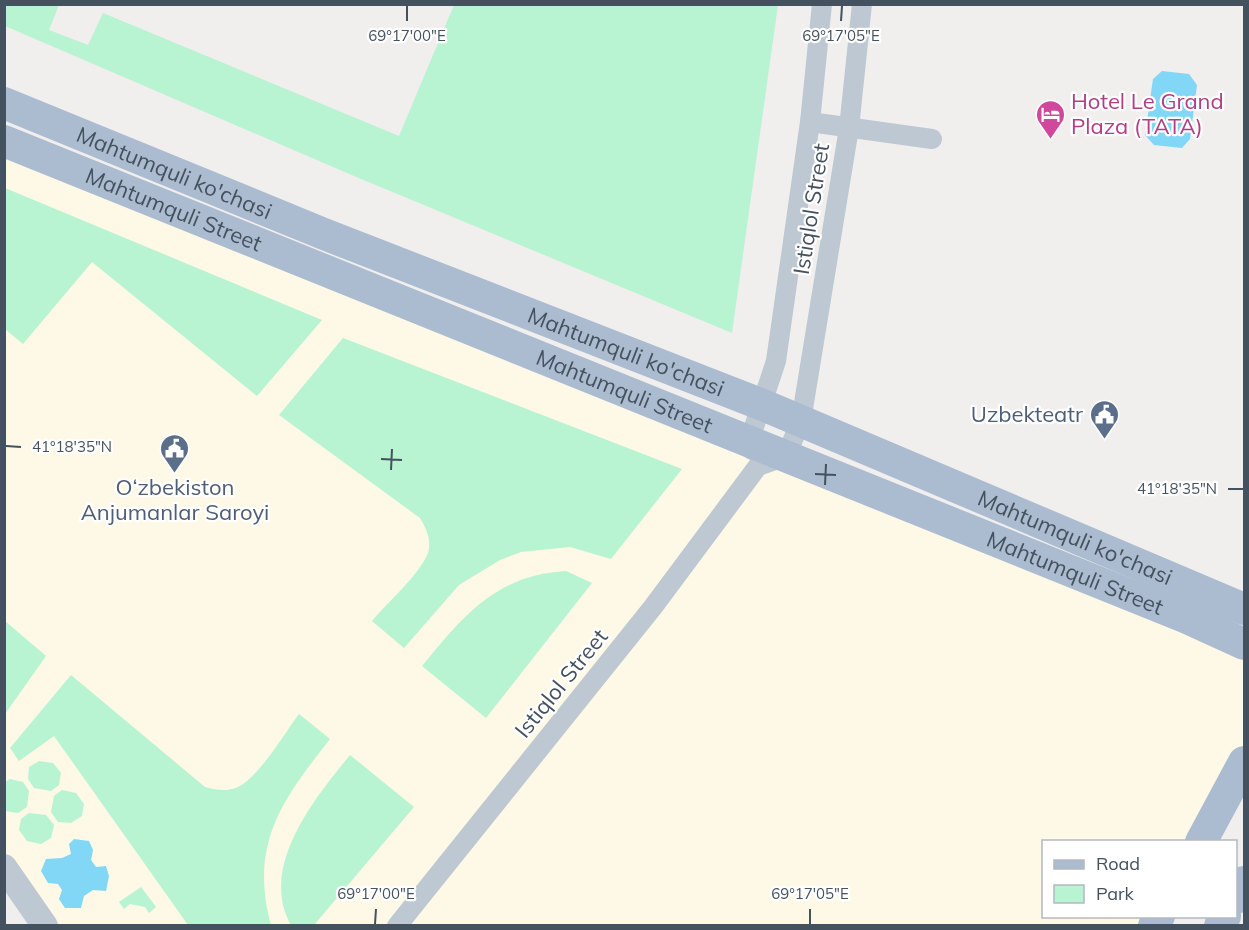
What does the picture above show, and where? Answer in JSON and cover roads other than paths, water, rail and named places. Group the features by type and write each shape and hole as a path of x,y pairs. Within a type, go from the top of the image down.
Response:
{"main road":[{"name":"Mahtumquli ko'chasi","path":"4,103 324,234 763,405 1245,609"},
{"name":"Mahtumquli Street","path":"4,141 764,455 1214,629 1245,644"},
{"path":"1202,840 1245,762"},
{"path":"1237,896 1245,882"}],"street":[{"name":"Istiqlol Street","path":"764,455 763,405 776,361 810,122 822,4"},
{"name":"Istiqlol Street","path":"397,926 653,607 764,455 801,421 849,128 862,4"},
{"path":"810,122 932,139"},
{"path":"4,867 45,926"}],"water":[{"path":"1162,71 1189,74 1197,85 1190,139 1182,148 1154,145 1145,135 1153,79"},
{"path":"74,839 89,841 93,850 91,860 96,867 106,866 109,876 106,891 93,890 84,896 81,908 65,908 59,899 62,890 58,884 48,883 41,871 46,859 62,858 71,854 69,844"}],"place":[{"name":"Hotel Le Grand Plaza (TATA)","path":"1050,140"},
{"name":"Uzbekteatr","path":"1104,440"},
{"name":"O‘zbekiston Anjumanlar Saroyi","path":"175,474"}]}
